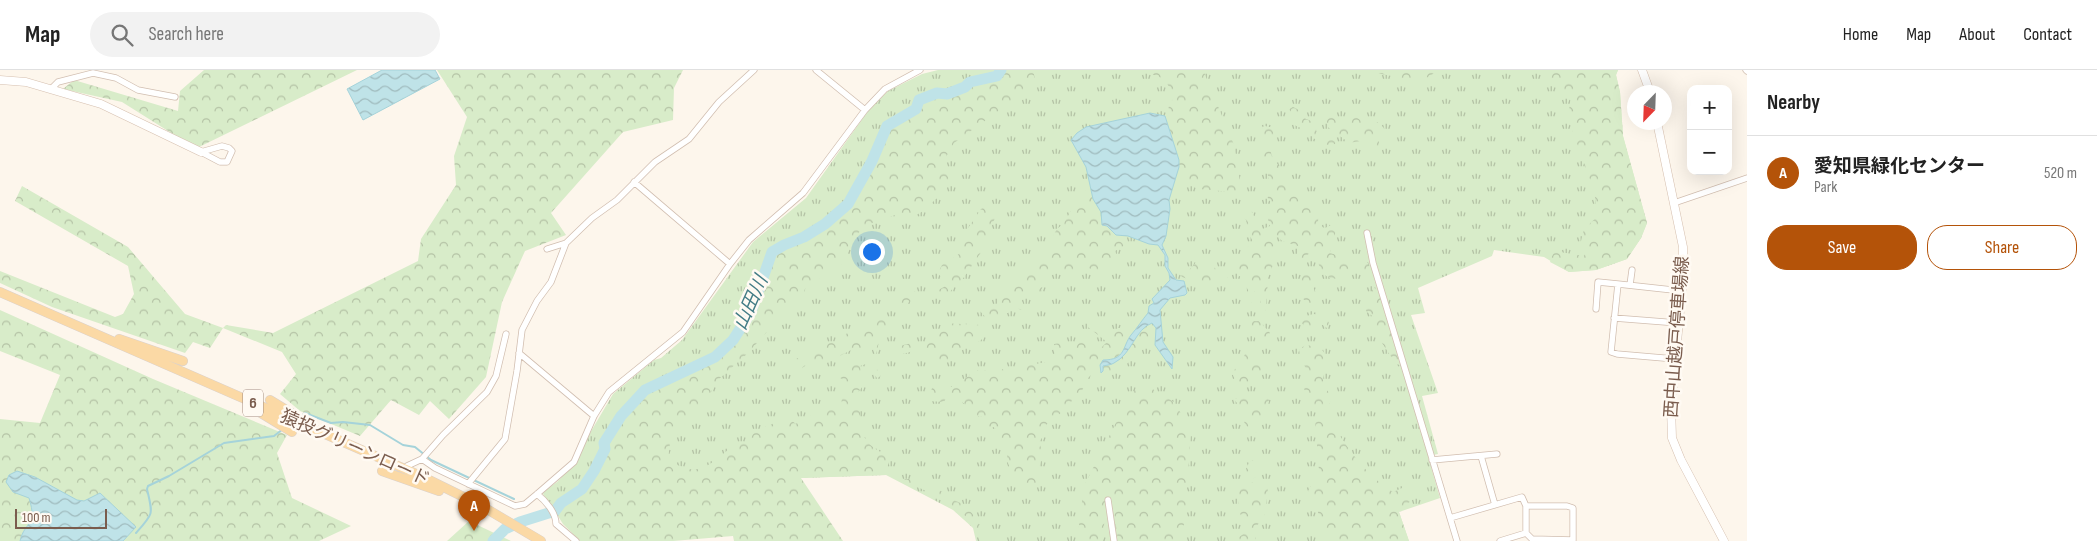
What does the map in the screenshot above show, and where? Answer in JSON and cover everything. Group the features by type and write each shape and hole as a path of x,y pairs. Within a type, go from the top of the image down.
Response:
{"main road":[{"path":"1642,70 1647,85"},
{"path":"0,80 26,82 52,88 115,110 201,152"},
{"name":"西中山越戸停車場線","path":"1659,130 1682,247 1682,291 1671,407 1672,438 1681,460 1723,540"},
{"name":"猿投グリーンロード","path":"0,292 388,462 480,505 542,541"},
{"path":"76,326 183,361"},
{"path":"144,355 157,364 252,408 292,432"},
{"path":"270,400 305,421 388,462"},
{"path":"382,471 480,505"}],"street":[{"path":"468,484 505,439 518,371 520,340 526,320 551,282 566,243 592,218 617,200 655,162 689,139 720,102 754,70"},
{"path":"816,70 865,110"},
{"path":"422,459 435,468 515,506 525,504 538,494 574,462 594,416 616,385 683,332 749,240 803,193 865,110 885,89 920,70"},
{"path":"52,88 58,82 93,73 116,78 138,90 175,97"},
{"path":"222,146 232,150 227,162 223,163 201,152 222,146"},
{"path":"1674,203 1747,178"},
{"path":"634,182 730,264"},
{"path":"1367,233 1373,263 1457,541"},
{"path":"547,249 566,243"},
{"path":"1630,285 1632,270"},
{"path":"1596,309 1598,282 1682,291"},
{"path":"1618,284 1611,352 1676,359"},
{"path":"1614,318 1678,322"},
{"path":"407,466 422,459 443,435 487,392 496,376 506,334"},
{"path":"519,353 594,416"},
{"path":"1432,460 1497,454"},
{"path":"1481,456 1495,505"},
{"path":"538,494 555,517 556,524 576,541"},
{"path":"1450,518 1522,497 1526,506 1526,533 1532,539 1573,540 1573,508 1568,506 1526,506"},
{"path":"1108,500 1114,541"},
{"path":"1500,541 1526,533"}],"green space":[{"path":"204,70 357,70 199,147 176,136 122,102 63,89 74,80 178,111 180,91"},
{"path":"437,70 683,70 674,88 673,120 623,132 551,213 566,235 525,251 502,302 486,377 449,419 430,401 419,415 391,400 360,436 300,411 280,394 296,374 282,352 223,328 226,325 273,333 418,261 421,239 456,185 454,156 467,117"},
{"path":"938,70 1618,70 1616,75 1620,92 1623,136 1647,223 1641,238 1627,259 1596,270 1569,272 1544,257 1494,250 1492,256 1418,288 1425,313 1411,315 1438,393 1422,396 1438,454 1428,456 1440,498 1399,512 1409,541 976,541 973,528 953,510 886,475 801,478 667,533 558,516 543,494 544,491 557,482 577,461 590,433 613,394 654,360 661,358 682,340 753,242 806,198 868,111 888,91 922,74"},
{"path":"1005,70 1033,70 1036,84 954,143 942,164 951,183 925,210 911,218 898,214 863,226 851,245 843,263 805,289 800,301 788,308 748,353 719,379 704,403 670,443 668,460 689,469 698,469 706,466 740,443 748,442 755,431 788,418 796,424 802,417 811,416 836,405 841,405 844,386 842,379 837,374 851,368 856,359 872,361 881,376 877,378 866,364 860,366 863,386 855,396 860,412 858,426 868,443 889,460 886,475 801,478 843,541 734,541 733,536 673,541 580,541 563,524 558,516 564,505 581,493 595,474 607,449 606,442 630,408 649,390 703,366 732,344 752,316 773,254 827,225 855,200 879,149 888,135 889,128 916,111 924,99 955,94 966,89 970,84 997,79"},
{"path":"1147,70 1203,70 1234,145 1242,193 1199,189 1175,179 1179,167 1167,119 1169,105 1175,96 1164,79 1149,73"},
{"path":"1363,70 1436,70 1436,72 1420,82"},
{"path":"1537,70 1618,70 1616,75 1620,92 1623,136 1647,223 1641,238 1627,259 1596,270 1569,272 1550,262 1554,251 1584,256 1587,250 1580,245 1584,229 1598,216 1594,191 1568,118 1571,96"},
{"path":"1293,107 1301,111 1304,118 1318,124 1316,130 1319,136 1336,141 1335,144 1321,144 1310,134 1288,121 1295,119 1289,109"},
{"path":"1331,113 1346,120 1356,117 1367,124 1371,121 1377,122 1384,128 1382,134 1378,136 1380,149 1371,148 1361,141 1348,143 1327,125 1327,118"},
{"path":"1265,126 1278,131 1271,153 1286,186 1298,195 1313,201 1318,212 1318,222 1322,227 1325,228 1331,225 1336,230 1330,253 1353,260 1358,258 1368,263 1372,279 1365,278 1361,272 1353,273 1347,269 1343,271 1339,279 1329,278 1322,272 1312,252 1307,255 1307,263 1299,260 1297,252 1300,248 1298,246 1282,241 1275,233 1272,233 1269,236 1273,240 1276,258 1268,277 1266,310 1262,312 1259,310 1261,298 1260,291 1257,289 1252,294 1252,303 1249,303 1245,282 1238,275 1238,272 1241,262 1246,256 1246,248 1254,243 1248,233 1246,220 1235,208 1244,201 1248,203 1254,216 1259,218 1260,230 1270,226 1267,216 1272,213 1273,205 1268,199 1269,179 1261,151 1263,146 1262,127"},
{"path":"22,186 128,247 185,314 223,328 210,348 193,342 185,353 52,307 0,283 0,271 115,317 123,314 134,294 128,266 15,201"},
{"path":"1087,188 1100,209 1101,221 1115,235 1123,236 1124,246 1115,251 1117,256 1115,261 1110,263 1109,267 1096,272 1087,267 1075,274 1062,270 1055,274 1045,274 1040,295 1036,297 1022,296 1021,300 1025,307 1021,310 1010,305 1008,313 1005,313 996,322 990,322 979,310 982,307 995,306 998,301 1000,288 1014,282 1018,283 1018,273 1021,270 1029,271 1034,266 1035,259 1042,258 1043,251 1051,246 1057,229 1064,223 1078,198 1084,194"},
{"path":"985,207 995,209 997,214 989,231 986,245 962,280 956,284 947,296 940,297 936,294 936,291 944,287 944,281 938,273 942,265 959,254 966,231 981,209"},
{"path":"1200,258 1204,258 1218,271 1228,277 1219,281 1211,280 1205,290 1197,286 1199,282 1194,277 1190,280 1182,277 1179,273 1188,271"},
{"path":"1308,270 1312,275 1311,284 1321,301 1319,307 1312,306 1302,298 1300,284 1304,272"},
{"path":"1374,287 1380,297 1400,365 1396,364 1380,340 1379,332 1375,327 1376,319 1366,311 1365,306"},
{"path":"912,290 919,294 898,311 898,307 891,306 893,299"},
{"path":"0,310 153,379 287,435 277,453 292,498 351,526 319,541 0,541 0,419 40,423 60,375 0,351"},
{"path":"880,314 886,314 890,319 884,334 880,337 876,355 872,344 863,352 851,350 821,366 808,363 800,370 786,361 798,358 800,351 837,341 850,331 865,327"},
{"path":"1313,314 1321,314 1326,318 1329,323 1327,328 1320,323 1310,332 1306,329 1300,320"},
{"path":"1259,321 1270,333 1266,343 1261,344 1255,338 1258,331 1254,329 1250,333 1247,331 1245,325"},
{"path":"1152,322 1155,326 1156,337 1149,347 1142,346 1127,364 1117,372 1103,375 1093,373 1084,382 1083,389 1062,412 1046,425 1047,431 1039,442 1042,455 1036,490 1023,490 1013,482 1009,473 1011,469 1005,445 998,443 999,433 994,427 986,430 981,423 985,421 984,417 978,416 970,405 965,405 956,395 946,398 944,402 929,401 929,395 933,386 945,383 952,387 977,370 1000,368 1012,374 1025,366 1051,361 1055,355 1054,344 1060,343 1072,352 1081,340 1101,348 1107,342 1088,327 1089,323 1099,325 1112,337 1118,328 1132,335 1119,356 1103,361 1100,365 1103,371 1103,366 1116,362 1127,353 1135,338"},
{"path":"942,323 982,325 992,329 980,341 957,352 944,363 930,352 921,349 899,355 895,352 895,347 912,343 930,342 936,338"},
{"path":"1305,345 1320,347 1328,358 1324,367 1323,385 1333,398 1326,410 1311,405 1304,397 1307,370 1301,360 1299,350"},
{"path":"1249,352 1257,355 1260,359 1263,367 1260,373 1262,376 1254,385 1250,384 1244,387 1235,380 1233,371 1241,364 1245,354"},
{"path":"1141,382 1174,402 1191,430 1185,518 1181,541 1118,541 1114,511 1105,517 1102,541 1077,541 1084,486 1128,399"},
{"path":"1246,392 1268,398 1269,401 1267,408 1263,410 1259,420 1259,431 1256,433 1243,420 1240,408 1234,399 1244,397"},
{"path":"1315,419 1329,420 1350,451 1373,477 1393,492 1411,484 1413,488 1410,496 1411,501 1400,509 1399,512 1409,541 1392,541 1387,536 1384,541 1325,541 1317,508 1308,491 1319,471"},
{"path":"1251,460 1264,462 1263,474 1250,480 1258,489 1259,495 1264,486 1268,488 1265,514 1256,526 1255,541 1226,541 1226,539 1235,540 1246,532 1246,526 1239,510 1238,499 1243,477"},
{"path":"915,474 930,486 943,492 942,498 904,481 905,479 912,479"},
{"path":"948,499 956,501 969,509 989,541 980,541 972,523 948,503"},
{"path":"469,521 511,541 447,541"}],"water":[{"path":"382,70 435,70 440,79 363,120 347,89"},
{"path":"1150,113 1165,116 1179,160 1179,167 1169,200 1170,209 1166,236 1162,245 1168,258 1168,268 1176,280 1184,281 1187,293 1170,298 1160,310 1163,342 1173,357 1172,369 1155,345 1156,328 1152,323 1141,331 1120,359 1113,364 1103,366 1101,373 1100,365 1103,360 1116,358 1120,355 1131,335 1148,313 1149,306 1154,303 1152,299 1170,280 1165,266 1165,255 1158,245 1149,244 1128,236 1116,235 1107,226 1102,225 1101,212 1093,199 1086,167 1071,140 1086,127"},
{"path":"17,471 35,477 77,500 84,501 100,493 136,527 123,541 20,541 22,534 30,523 32,514 29,498 13,492 6,482 9,475"}],"waterway":[{"name":"山田川","path":"493,541 505,529 520,522 555,511 561,503 582,489 605,449 604,443 621,416 645,390 715,357 733,340 751,312 772,252 804,237 825,224 848,204 872,161 887,126 916,109 919,100 937,93 947,94 965,87 970,82 997,76 1001,70"},
{"path":"301,416 305,413 331,423 343,422 370,425 403,445 415,447 431,460 514,499"},
{"path":"136,533 151,513 148,486 169,476 224,443 274,436 283,429"}],"place":[{"name":"愛知県緑化センター","path":"474,531"}]}
